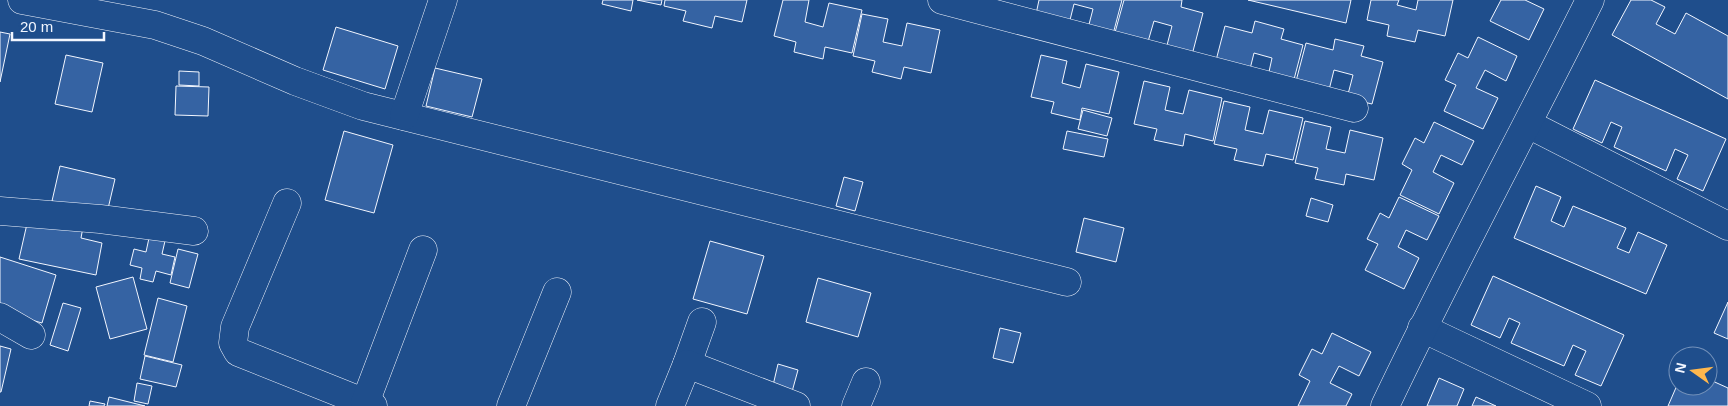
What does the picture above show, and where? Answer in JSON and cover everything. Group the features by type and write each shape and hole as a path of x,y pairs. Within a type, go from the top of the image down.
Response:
{"street":[{"path":"22,0 155,25 203,41 295,81 363,106 1067,282"},
{"path":"404,116 443,0"},
{"path":"942,0 1006,8 1354,108"},
{"path":"1385,406 1422,328 1590,0"},
{"path":"1528,124 1728,226"},
{"path":"287,203 235,327 233,343 238,352 369,404 423,250"},
{"path":"0,211 100,219 194,231"},
{"path":"511,406 557,292"},
{"path":"0,317 31,335"},
{"path":"670,406 702,322"},
{"path":"1422,328 1587,406"},
{"path":"687,364 796,406"}],"building":[{"path":"603,0 633,0 631,11 602,4"},
{"path":"637,0 662,0 661,5"},
{"path":"665,0 747,0 742,22 715,16 712,28 683,21 686,11 664,6"},
{"path":"783,0 809,0 805,22 823,27 829,3 862,10 852,53 825,47 823,59 794,52 796,42 774,36"},
{"path":"1039,0 1122,0 1112,38 1087,32 1093,9 1074,4 1068,28 1035,19"},
{"path":"1124,0 1182,0 1181,7 1203,13 1192,55 1166,49 1172,26 1154,21 1147,45 1114,36"},
{"path":"1248,0 1351,0 1346,23"},
{"path":"1371,0 1399,0 1397,5 1416,10 1418,0 1453,0 1445,36 1418,30 1415,42 1387,36 1389,25 1367,20"},
{"path":"1501,0 1525,0 1544,9 1529,40 1490,21"},
{"path":"1631,0 1651,0 1665,7 1656,24 1675,34 1686,13 1728,36 1728,99 1612,35"},
{"path":"862,14 888,19 883,42 902,46 907,23 940,30 931,73 904,67 901,79 872,72 875,61 853,56"},
{"path":"1255,21 1284,29 1281,39 1303,45 1292,87 1267,81 1272,58 1254,53 1248,77 1214,68 1225,26 1252,33"},
{"path":"336,27 398,46 385,89 323,70"},
{"path":"0,32 10,34 0,82"},
{"path":"1478,37 1517,56 1506,81 1485,70 1476,88 1498,98 1483,129 1444,111 1456,85 1445,80 1458,53 1468,58"},
{"path":"1335,39 1364,46 1361,56 1383,62 1372,104 1347,98 1353,75 1334,70 1328,94 1295,85 1306,43 1333,50"},
{"path":"66,55 103,63 92,112 55,104"},
{"path":"1041,55 1067,61 1062,83 1080,88 1086,64 1119,72 1109,114 1082,108 1080,120 1051,113 1054,102 1031,97"},
{"path":"435,68 482,79 472,117 426,106"},
{"path":"179,71 199,72 199,86 179,85"},
{"path":"1595,80 1726,139 1703,191 1677,179 1688,155 1675,149 1666,171 1614,147 1622,127 1611,122 1602,143 1573,129"},
{"path":"1144,81 1170,87 1165,110 1183,114 1189,90 1222,98 1213,141 1185,134 1183,146 1154,140 1157,129 1134,124"},
{"path":"176,86 209,87 208,116 175,115"},
{"path":"1224,101 1250,107 1245,130 1263,134 1269,110 1303,118 1293,160 1266,154 1263,166 1234,160 1237,149 1214,144"},
{"path":"1083,110 1112,118 1107,136 1078,129"},
{"path":"1305,121 1331,127 1326,149 1345,153 1350,130 1383,138 1374,180 1346,174 1344,185 1315,179 1318,168 1295,163"},
{"path":"1434,122 1474,141 1462,165 1441,155 1433,172 1454,183 1439,214 1400,195 1412,170 1402,164 1415,138 1424,143"},
{"path":"344,131 393,145 374,213 325,200"},
{"path":"1067,131 1108,139 1104,157 1063,149"},
{"path":"60,166 115,179 107,213 52,201"},
{"path":"844,177 863,182 855,211 836,206"},
{"path":"1536,186 1561,197 1551,221 1564,227 1573,206 1626,228 1617,248 1629,253 1638,232 1667,245 1646,294 1514,238"},
{"path":"1399,197 1439,216 1427,240 1406,230 1398,247 1419,258 1404,289 1365,270 1378,244 1367,239 1380,213 1389,218"},
{"path":"1311,198 1333,205 1328,222 1306,216"},
{"path":"29,215 83,227 81,238 102,243 96,275 19,259"},
{"path":"1084,218 1124,228 1116,262 1076,252"},
{"path":"149,238 165,241 162,254 175,257 171,275 156,271 153,282 140,279 142,268 130,265 134,249 146,252"},
{"path":"710,241 764,256 747,314 693,299"},
{"path":"178,249 198,254 189,288 170,283"},
{"path":"0,257 56,275 42,323 0,311"},
{"path":"1493,276 1624,335 1601,386 1575,375 1586,351 1573,345 1564,366 1511,343 1520,323 1509,318 1500,338 1471,325"},
{"path":"133,277 147,329 110,339 96,287"},
{"path":"818,278 871,293 858,337 806,322"},
{"path":"158,298 187,306 173,362 144,355"},
{"path":"1728,302 1728,339 1714,333"},
{"path":"63,303 81,308 68,351 50,345"},
{"path":"1000,328 1021,333 1013,363 993,358"},
{"path":"1332,333 1371,352 1359,376 1339,366 1330,383 1352,394 1346,406 1298,406 1310,381 1299,375 1312,349 1322,354"},
{"path":"0,346 11,349 1,392 0,392"},
{"path":"145,356 182,365 176,387 140,379"},
{"path":"778,364 798,370 790,399 771,394"},
{"path":"1439,378 1464,389 1457,406 1427,406"},
{"path":"137,383 152,386 148,404 134,401"},
{"path":"1718,384 1728,388 1728,406 1668,406 1672,396 1718,396"},
{"path":"109,397 145,406 107,406"},
{"path":"1476,397 1496,406 1472,406"},
{"path":"90,401 105,404 104,406 89,406"}]}
